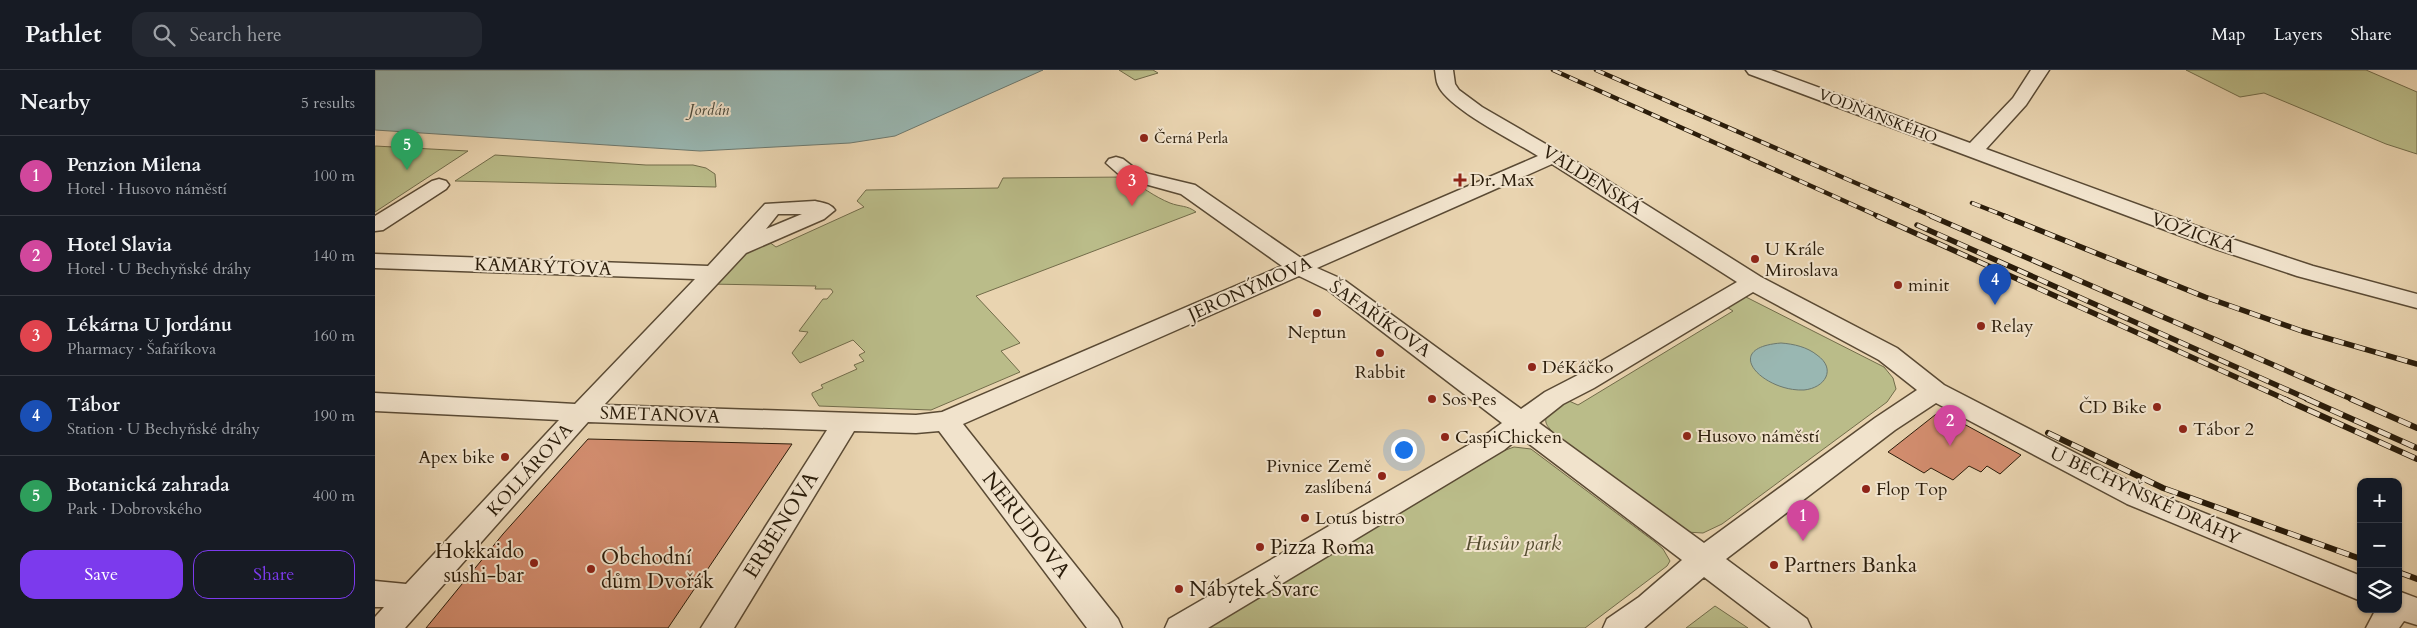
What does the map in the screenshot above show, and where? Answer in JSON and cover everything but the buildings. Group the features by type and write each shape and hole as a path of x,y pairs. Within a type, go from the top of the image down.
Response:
{"street":[{"name":"VODŇANSKÉHO","path":"1755,70 1973,152"},
{"path":"1973,152 2020,101 2040,70"},
{"name":"VALDENSKÁ","path":"1444,73 1446,85 1453,94 1468,106 1554,156 1753,282"},
{"name":"VOŽICKÁ","path":"1973,152 2224,244 2305,271 2417,301"},
{"name":"JERONÝMOVA","path":"946,421 1554,156"},
{"name":"ŠAFAŘÍKOVA","path":"1116,163 1130,174 1143,179 1188,189 1300,268 1336,285 1520,421"},
{"path":"375,225 439,185"},
{"name":"KOLLÁROVA","path":"385,628 583,412 737,248"},
{"name":"KAMARÝTOVA","path":"375,262 712,273"},
{"path":"1181,628 1494,443 1520,421 1554,398 1585,382 1753,282 1887,354 1935,391 1885,424 1703,560 1650,606 1619,628"},
{"name":"U BECHYŇSKÉ DRÁHY","path":"1935,391 2137,497 2357,587"},
{"name":"SMETANOVA","path":"375,402 846,422 916,424 946,421"},
{"name":"NERUDOVA","path":"946,421 1106,628"},
{"path":"1520,421 1795,628"},
{"name":"ERBENOVA","path":"717,628 846,422"},
{"path":"375,594 414,597"},
{"path":"2402,606 2417,612"},
{"path":"2382,628 2391,613"}],"green space":[{"path":"1119,70 1153,70 1158,73 1135,80"},
{"path":"2186,70 2366,70 2417,92 2417,154 2386,144 2264,93 2240,97"},
{"path":"375,146 468,151 375,212"},
{"path":"495,155 646,165 693,165 706,168 715,174 716,187 455,181"},
{"path":"1127,177 1164,201 1190,208 1196,212 976,296 1020,343 1001,351 1020,372 931,410 819,406 812,393 823,388 821,385 857,369 854,365 864,361 859,355 865,352 853,340 800,363 792,353 808,332 799,331 823,299 827,299 833,292 831,289 815,289 816,286 709,284 740,255 769,242 776,247 864,207 857,201 866,190 998,188 1003,178"},
{"path":"1744,296 1884,367 1893,378 1896,389 1887,402 1722,524 1703,533 1686,532 1566,443 1547,425 1547,416 1569,401 1578,405 1733,311 1725,306"},
{"name":"Husův park","path":"1514,447 1531,449 1655,542 1663,549 1670,561 1667,566 1585,628 1208,628 1447,483 1503,451"},
{"path":"1715,606 1748,628 1686,628"}],"water":[{"name":"Jordán","path":"375,70 1043,70 895,136 850,143 700,151 375,130"},
{"path":"1781,343 1805,348 1823,360 1827,372 1823,382 1818,386 1804,390 1789,389 1775,384 1754,369 1750,361 1753,353 1763,347"}],"railway":[{"path":"1553,70 1880,217"},
{"path":"1596,70 1934,217"},
{"path":"1972,203 2008,217"},
{"path":"1877,216 2287,400"},
{"path":"1931,216 2354,400"},
{"path":"2004,216 2205,297 2302,331 2417,364"},
{"path":"1917,225 2310,400"},
{"path":"2284,399 2417,459"},
{"path":"2307,399 2417,448"},
{"path":"2351,399 2417,428"},
{"path":"2048,433 2163,488 2357,558"},
{"path":"2402,573 2417,579"}],"place":[{"name":"Černá Perla","path":"1144,138"},
{"name":"Botanická zahrada","path":"407,170"},
{"name":"Dr. Max","path":"1460,180"},
{"name":"Lékárna U Jordánu","path":"1132,206"},
{"name":"U Krále Miroslava","path":"1755,259"},
{"name":"minit","path":"1898,285"},
{"name":"Tábor","path":"1995,305"},
{"name":"Neptun","path":"1317,313"},
{"name":"Relay","path":"1981,326"},
{"name":"Rabbit","path":"1380,353"},
{"name":"DéKáčko","path":"1532,367"},
{"name":"Sos Pes","path":"1432,399"},
{"name":"ČD Bike","path":"2157,407"},
{"name":"Tábor 2","path":"2183,429"},
{"name":"Husovo náměstí","path":"1687,436"},
{"name":"CaspiChicken","path":"1445,437"},
{"name":"Hotel Slavia","path":"1950,446"},
{"name":"Apex bike","path":"505,457"},
{"name":"Pivnice Země zaslíbená","path":"1382,476"},
{"name":"Flop Top","path":"1866,489"},
{"name":"Lotus bistro","path":"1305,518"},
{"name":"Penzion Milena","path":"1803,541"},
{"name":"Pizza Roma","path":"1260,547"},
{"name":"Hokkaido sushi-bar","path":"534,563"},
{"name":"Partners Banka","path":"1774,565"},
{"name":"Obchodní dům Dvořák","path":"591,569"},
{"name":"Nábytek Švarc","path":"1179,589"}]}
